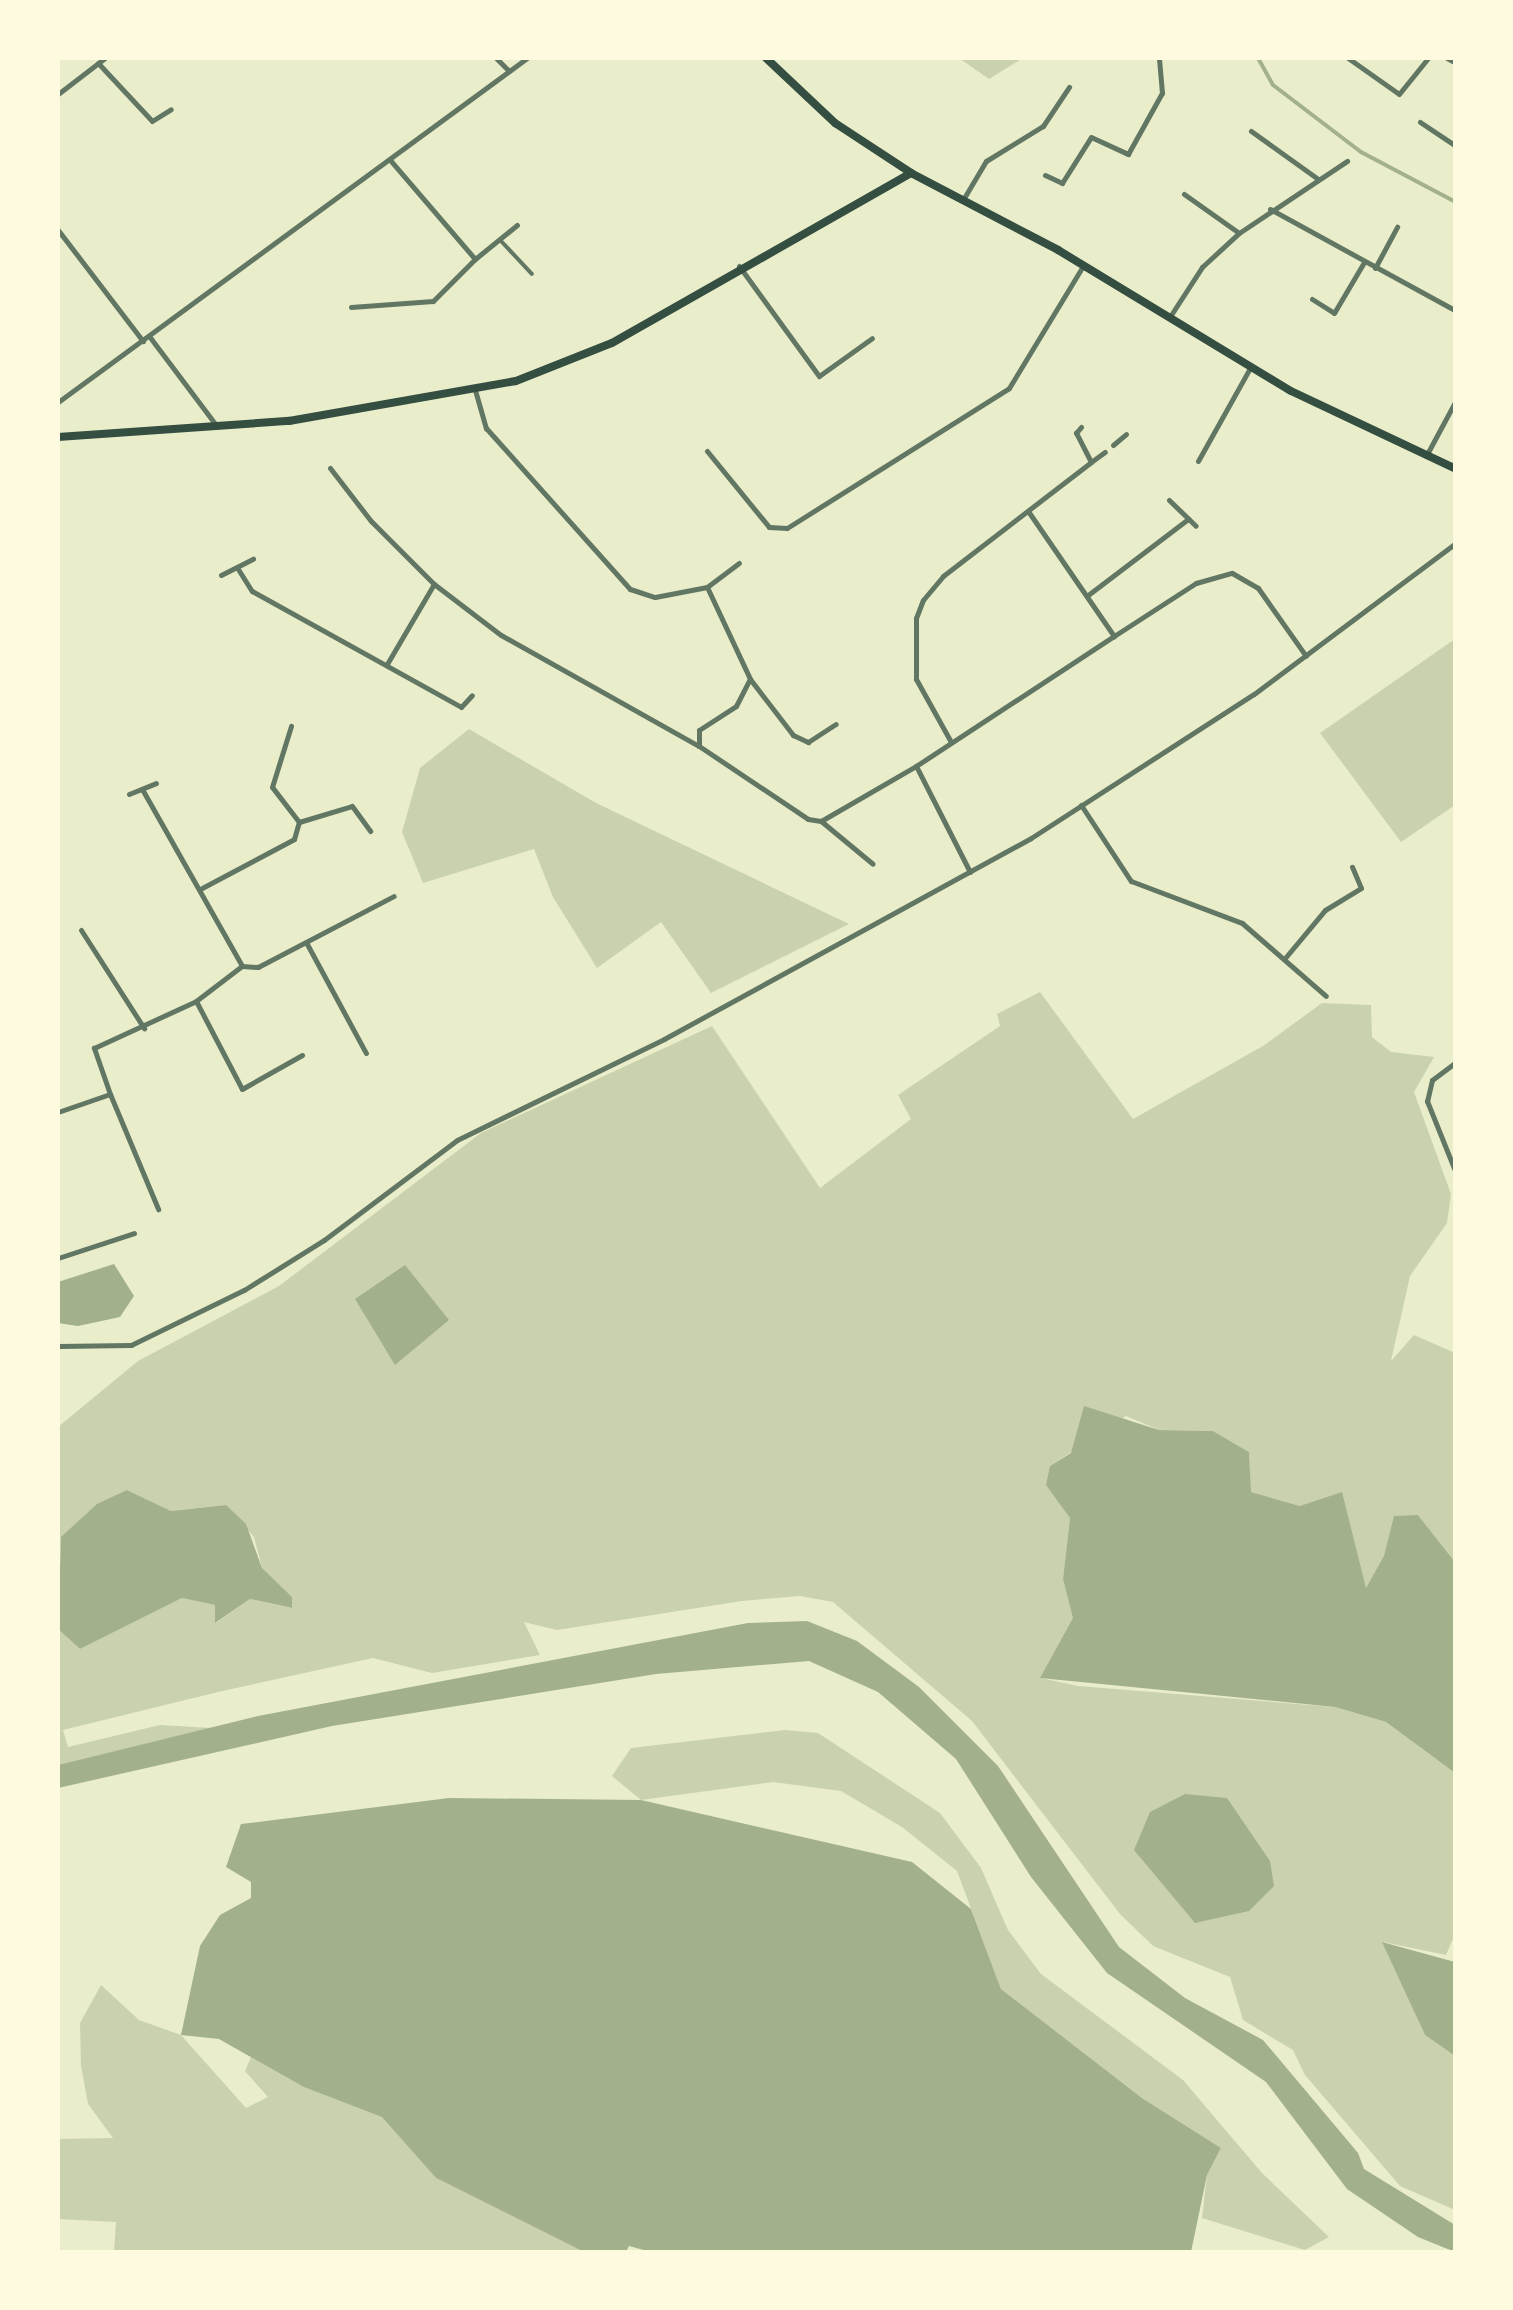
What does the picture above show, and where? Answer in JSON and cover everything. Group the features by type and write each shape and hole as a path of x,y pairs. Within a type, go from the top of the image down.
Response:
{"main road":[{"path":"766,58 836,123 911,173 1083,265 1251,366 1456,468"},
{"path":"58,437 358,412 475,390 588,355 738,266 911,173"}],"street":[{"path":"58,94 105,58"},
{"path":"496,58 508,71"},
{"path":"58,402 527,58"},
{"path":"1046,175 1062,183 1091,138 1128,154 1162,93 1159,58"},
{"path":"1348,58 1399,94 1428,58"},
{"path":"1447,58 1456,63"},
{"path":"98,63 152,121 171,108"},
{"path":"964,198 986,161 1043,126 1069,87"},
{"path":"1420,122 1456,146"},
{"path":"1252,131 1318,179"},
{"path":"391,161 475,259"},
{"path":"1169,318 1202,267 1239,233 1347,161"},
{"path":"1184,194 1239,233"},
{"path":"1270,210 1456,311"},
{"path":"351,307 433,302 517,224"},
{"path":"1375,268 1397,227"},
{"path":"58,230 216,425"},
{"path":"501,240 532,274"},
{"path":"1312,300 1334,313 1364,262"},
{"path":"707,451 769,526 788,528 1010,388 1083,265"},
{"path":"738,266 820,376 872,338"},
{"path":"1198,461 1251,366"},
{"path":"475,390 486,428 630,589 655,597 707,587 740,563"},
{"path":"1426,456 1456,400"},
{"path":"1081,427 1076,433 1091,462"},
{"path":"1113,446 1126,434"},
{"path":"951,742 916,679 916,618 943,576 1105,452"},
{"path":"330,468 371,521 434,584 501,635 699,746 808,819 821,821 873,864"},
{"path":"1169,500 1196,526"},
{"path":"1028,511 1114,636"},
{"path":"1088,594 1188,519"},
{"path":"58,1346 131,1345 244,1290 324,1240 457,1140 664,1039 842,936 970,872 1082,805 1306,656 1456,543"},
{"path":"221,574 238,569 253,558"},
{"path":"238,569 252,591 461,707 472,695"},
{"path":"821,821 916,766 1196,583 1232,573 1258,588 1306,656"},
{"path":"387,664 434,584"},
{"path":"707,587 750,679 793,735 808,742 836,724"},
{"path":"699,746 699,730 736,706 750,679"},
{"path":"202,888 294,839 298,822 272,787 290,726"},
{"path":"916,766 970,872"},
{"path":"130,794 156,784"},
{"path":"142,789 202,888 242,966"},
{"path":"1082,805 1131,881 1217,910 1284,958 1326,996"},
{"path":"298,822 352,806 370,831"},
{"path":"1284,958 1324,910 1360,888 1352,867"},
{"path":"158,1209 94,1048 144,1029 196,1001 242,966 258,967 394,896"},
{"path":"81,930 144,1029"},
{"path":"307,944 366,1053"},
{"path":"196,1001 242,1089 302,1056"},
{"path":"1456,1062 1432,1080 1427,1101 1456,1172"},
{"path":"58,1112 110,1094"},
{"path":"58,1258 134,1233"}],"shaded area":[{"path":"959,58 1023,58 989,79"},
{"path":"1455,639 1455,805 1401,842 1320,733"},
{"path":"469,729 596,803 849,924 711,993 661,922 597,968 553,897 534,849 423,883 402,832 420,768"},
{"path":"1040,992 1133,1119 1263,1046 1322,1003 1371,1005 1372,1037 1391,1052 1434,1057 1414,1092 1451,1194 1447,1223 1410,1276 1391,1361 1414,1335 1455,1353 1455,1562 1418,1515 1366,1589 1354,1550 1300,1506 1250,1492 1249,1452 1213,1431 1159,1430 1126,1416 1050,1466 1070,1518 1063,1579 1074,1618 1041,1678 1078,1686 1335,1707 1386,1722 1455,1773 1455,1934 1446,1955 1383,1942 1425,2035 1455,2056 1455,2210 1400,2186 1305,2075 1293,2050 1243,2020 1230,1977 1153,1946 1120,1914 972,1721 833,1602 800,1596 742,1601 557,1630 524,1622 540,1655 432,1673 373,1658 218,1692 63,1730 68,1747 160,1725 211,1728 58,1765 58,1629 80,1649 182,1598 215,1605 216,1623 250,1599 291,1608 262,1568 254,1537 226,1505 171,1511 127,1490 61,1537 58,1598 58,1427 138,1361 279,1286 481,1133 712,1026 820,1188 911,1119 898,1095 1000,1026 997,1014"},
{"path":"114,1264 134,1296 120,1317 78,1326 58,1323 58,1282"},
{"path":"405,1265 449,1320 395,1365 355,1299"},
{"path":"1084,1406 1159,1430 1213,1431 1249,1452 1251,1492 1300,1506 1342,1492 1366,1588 1384,1556 1394,1516 1418,1515 1455,1562 1455,1773 1386,1722 1335,1707 1040,1678 1073,1618 1063,1579 1070,1518 1046,1485 1050,1466 1071,1453"},
{"path":"127,1490 171,1511 226,1505 246,1524 262,1568 292,1597 292,1608 250,1599 215,1623 215,1605 182,1598 80,1649 58,1629 61,1537 97,1504"},
{"path":"807,1621 857,1641 919,1687 998,1766 1119,1947 1185,1998 1263,2040 1358,2153 1364,2169 1455,2225 1455,2252 1418,2237 1347,2189 1266,2082 1107,1973 1031,1877 956,1759 878,1692 809,1661 656,1674 332,1726 58,1788 58,1765 258,1716 748,1623"},
{"path":"785,1730 818,1733 940,1813 981,1868 1008,1930 1041,1974 1183,2080 1262,2173 1329,2237 1305,2250 1202,2218 1207,2175 1221,2148 1142,2098 1001,1989 957,1871 902,1827 841,1791 773,1782 641,1800 612,1776 631,1748"},
{"path":"1185,1794 1227,1798 1270,1861 1274,1886 1249,1911 1195,1923 1134,1850 1150,1812"},
{"path":"449,1798 641,1800 912,1862 971,1909 1001,1989 1142,2098 1221,2148 1207,2175 1191,2252 651,2252 629,2246 626,2252 584,2252 436,2178 382,2117 304,2087 219,2039 181,2035 200,1946 220,1915 251,1898 251,1882 226,1867 241,1824"},
{"path":"1382,1942 1455,1962 1455,2056 1425,2035"},
{"path":"101,1985 139,2020 181,2035 246,2108 268,2097 245,2071 251,2057 383,2117 436,2178 584,2252 114,2252 116,2222 58,2219 58,2139 113,2138 88,2104 81,2066 80,2023"}],"waterway":[{"path":"1258,58 1273,85 1361,152 1456,202"},
{"path":"1456,218 1456,232"}]}
